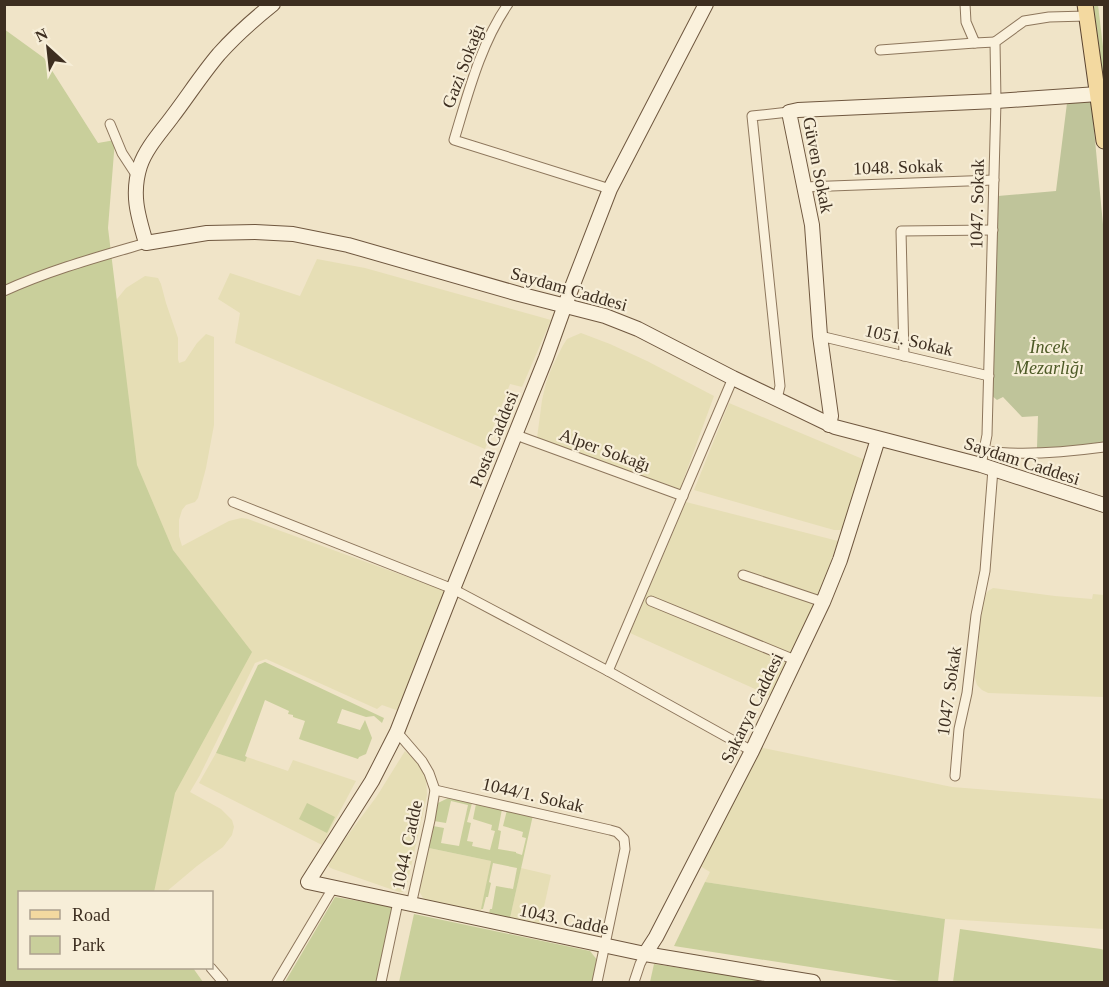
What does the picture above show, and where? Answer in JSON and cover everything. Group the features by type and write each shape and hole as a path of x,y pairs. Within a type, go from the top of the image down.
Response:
{"main road":[{"path":"1086,10 1104,141"}],"street":[{"path":"146,243 135,204 140,165 147,152 218,55 273,4"},
{"name":"Gazi Sokağı","path":"508,4 492,33 473,77 454,140 610,189"},
{"name":"Posta Caddesi","path":"308,882 372,781 397,732 516,435 610,189 706,4"},
{"path":"965,4 966,22 975,43"},
{"path":"880,50 995,42 1024,21 1086,10"},
{"name":"1047. Sokak","path":"955,776 959,729 967,693 976,615 986,563 987,467 985,451 993,230 995,42"},
{"name":"Güven Sokak","path":"830,425 831,416 820,336 812,225 789,112 1098,94"},
{"path":"777,399 780,386 752,116 789,112"},
{"path":"110,124 122,153 138,176"},
{"name":"1048. Sokak","path":"804,187 994,180"},
{"path":"904,356 901,231 993,230"},
{"name":"Saydam Caddesi","path":"4,291 29,279 64,267 146,243 207,233 293,234 348,245 605,316 630,326 830,425 987,467 1104,505"},
{"name":"1051. Sokak","path":"820,336 989,376"},
{"path":"608,671 733,378"},
{"name":"Alper Sokağı","path":"516,435 683,496"},
{"name":"Sakarya Caddesi","path":"634,982 640,963 682,888 752,751 823,602 840,560 878,438"},
{"name":"Saydam Caddesi","path":"985,451 1049,452 1104,447"},
{"path":"233,502 453,589 752,751"},
{"path":"743,575 823,602"},
{"path":"651,601 795,660"},
{"name":"1044. Cadde","path":"381,982 435,790 426,767 397,732"},
{"name":"1044/1. Sokak","path":"435,790 610,830 621,835 624,838 626,849 604,946"},
{"name":"1043. Cadde","path":"308,882 604,946 813,982"},
{"path":"278,982 333,888"},
{"path":"597,982 604,946"},
{"path":"212,969 223,982"}],"shaded area":[{"path":"317,259 365,268 551,320 522,387 510,384 485,449 235,343 240,313 218,299 230,273 300,296"},
{"path":"145,276 158,278 178,338 179,363 185,361 206,334 214,337 214,425 198,498 195,502 186,505 179,520 179,536 182,546 229,521 248,519 446,591 399,711 382,705 377,709 266,659 255,663 190,792 221,809 232,820 234,827 232,835 223,847 167,891 23,891 4,563 99,321 126,288"},
{"path":"581,333 647,361 714,396 680,489 537,438 542,400 552,367 567,339"},
{"path":"729,403 865,460 845,526 840,530 834,530 694,490"},
{"path":"686,502 838,541 815,605 773,697 630,633"},
{"path":"993,588 1092,599 1093,594 1104,595 1104,697 988,693 982,690 975,678 982,607 984,597"},
{"path":"758,747 952,787 1104,799 1104,929 945,919 705,882 710,872 700,866"},
{"path":"405,751 423,771 426,778 427,795 406,889 399,892 333,869 329,867 328,862 377,796"},
{"path":"216,753 244,761 247,757 288,771 293,760 356,781 322,845 199,783"},
{"path":"429,848 491,861 481,912 423,898 419,891"},
{"path":"521,868 551,875 540,925 510,918"}],"green space":[{"path":"1092,5 1098,5 1104,55 1104,92"},
{"path":"4,29 44,58 98,143 115,140 108,228 137,465 173,550 252,652 175,793 154,891 18,891 18,969 194,969 203,982 5,982"},
{"name":"İncek Mezarlığı","path":"1091,98 1104,235 1104,443 1075,447 1037,448 1038,416 1022,417 1003,397 997,400 991,395 998,196 1056,191 1067,103"},
{"path":"265,662 384,718 382,723 374,716 366,717 342,709 337,723 360,730 365,720 372,738 366,754 358,759 299,739 305,721 293,717 288,714 289,711 265,700 245,756 247,757 245,762 216,753 258,665"},
{"path":"448,798 472,803 467,822 471,823 467,841 473,842 472,846 490,850 495,831 491,830 492,825 473,819 476,804 502,809 498,830 501,831 498,849 522,855 526,838 522,837 523,832 503,826 507,810 533,815 510,918 489,914 496,886 513,889 517,868 493,863 488,897 481,909 491,861 429,848 433,826 444,828 441,843 459,846 468,805 451,801 446,823 434,821 438,803"},
{"path":"307,803 335,817 327,833 299,819"},
{"path":"705,882 945,919 938,982 907,982 674,946"},
{"path":"335,897 394,907 377,982 285,982"},
{"path":"414,914 590,951 598,961 593,982 399,982"},
{"path":"960,929 1104,950 1104,982 953,982"},
{"path":"654,964 775,982 650,982"}]}
